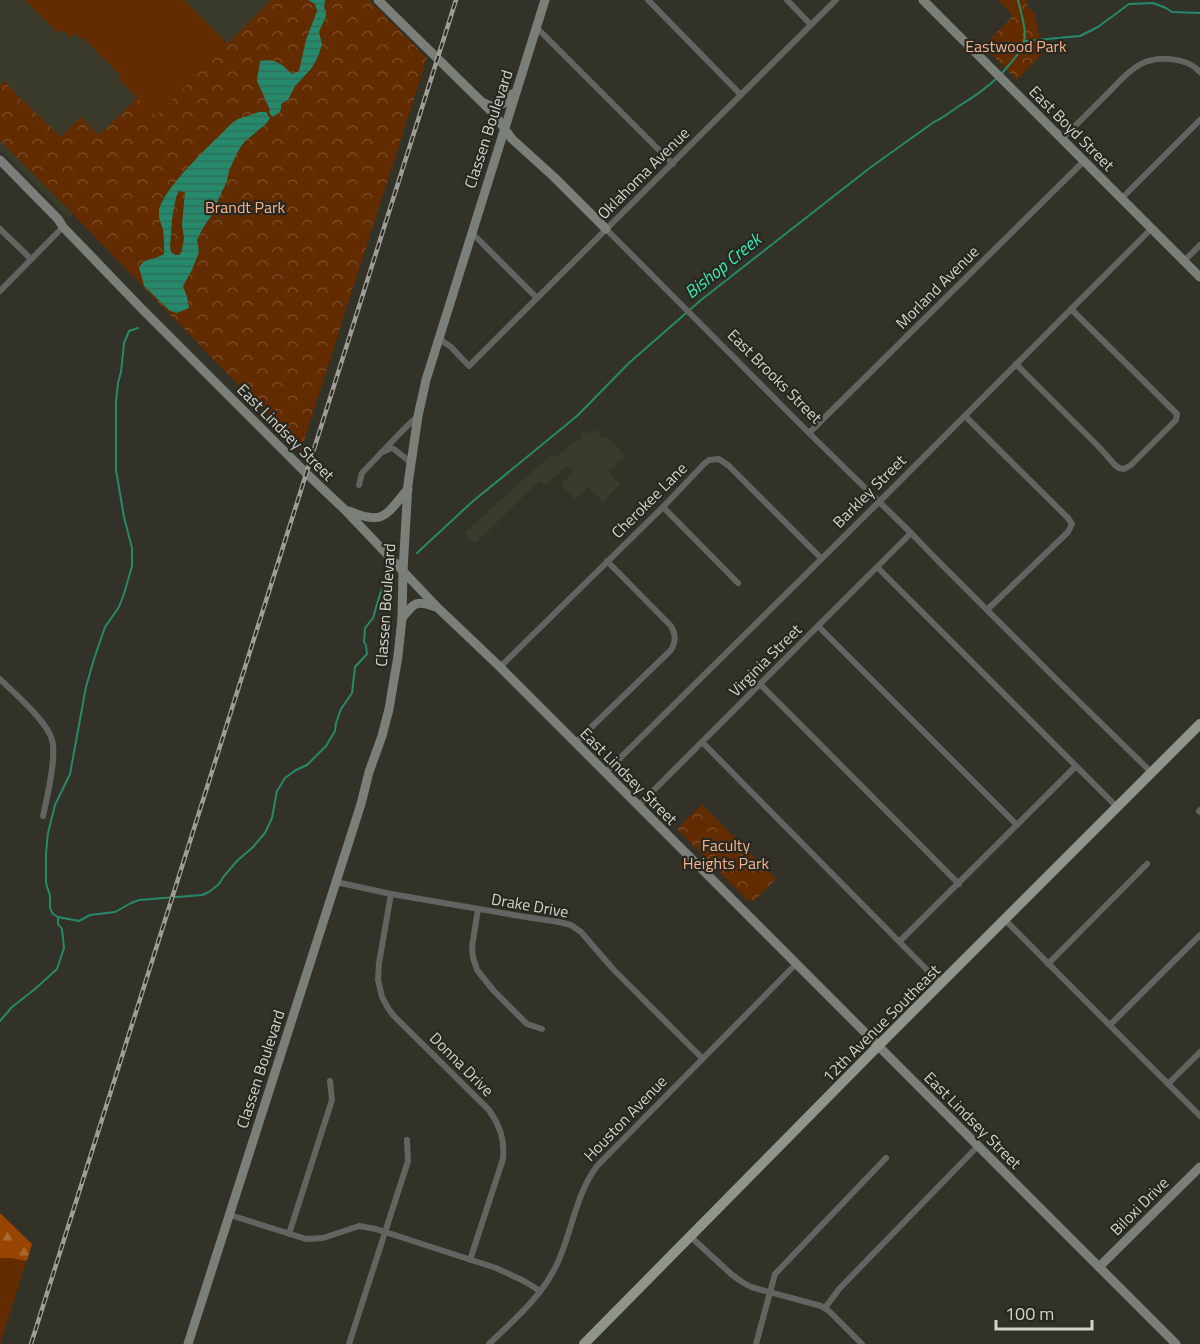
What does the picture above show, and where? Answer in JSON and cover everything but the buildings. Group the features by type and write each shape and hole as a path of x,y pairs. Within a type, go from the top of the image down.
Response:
{"main road":[{"name":"12th Avenue Southeast","path":"584,1344 1200,724"}],"street":[{"name":"East Brooks Street","path":"378,0 494,114 521,147 554,177 1152,773"},
{"name":"Classen Boulevard","path":"188,1344 384,729 397,663 402,618 410,462 418,416 438,338 545,0"},
{"path":"648,0 741,95"},
{"path":"787,0 811,25"},
{"name":"Oklahoma Avenue","path":"438,338 451,347 469,366 836,0"},
{"name":"East Boyd Street","path":"923,0 1200,277"},
{"path":"536,27 673,164"},
{"path":"1062,139 1127,74 1145,62 1184,60 1200,72"},
{"path":"482,102 490,106 501,106 517,88"},
{"path":"1121,199 1200,120"},
{"path":"497,152 508,142 521,147"},
{"name":"East Lindsey Street","path":"0,160 142,309 344,509 438,608 500,667 1176,1344"},
{"name":"Morland Avenue","path":"809,433 1084,161"},
{"name":"East Lindsey Street","path":"0,167 55,223 63,227"},
{"path":"0,291 63,227"},
{"path":"0,228 31,259"},
{"name":"Barkley Street","path":"605,772 1151,229"},
{"path":"471,232 537,298"},
{"path":"1184,261 1200,245"},
{"path":"1016,364 1119,468 1124,469 1131,465 1176,420 1177,414 1071,309"},
{"path":"359,485 362,473 418,416"},
{"path":"965,416 1072,524 1068,532 987,610"},
{"path":"382,453 394,449 410,462"},
{"name":"Cherokee Lane","path":"500,667 710,460 719,459 729,466 821,558"},
{"path":"344,509 370,519 382,516 390,512 408,489"},
{"path":"663,507 738,583"},
{"name":"Virginia Street","path":"638,806 911,533"},
{"path":"575,743 674,645 675,636 670,626 607,561"},
{"path":"877,567 1116,807"},
{"path":"402,618 417,603 438,608"},
{"path":"818,626 1017,825"},
{"path":"0,679 45,726 52,740 54,753 43,816"},
{"path":"760,684 959,884"},
{"path":"702,742 941,984"},
{"path":"900,941 1076,766"},
{"path":"1048,963 1147,864"},
{"name":"Drake Drive","path":"336,882 391,894 560,921 572,925 702,1058"},
{"name":"Donna Drive","path":"391,894 378,980 378,987 385,1004 403,1025 489,1110 502,1136 503,1159 470,1260"},
{"path":"478,909 472,947 477,970 527,1024 542,1029"},
{"path":"1005,920 1200,1116"},
{"path":"1110,1025 1200,935"},
{"name":"Houston Avenue","path":"489,1344 540,1292 556,1266 578,1199 591,1174 605,1157 796,964"},
{"path":"1168,1084 1200,1052"},
{"path":"289,1234 332,1100 330,1081"},
{"path":"349,1344 408,1161 407,1140"},
{"path":"825,1308 839,1289 978,1146"},
{"path":"756,1344 775,1274 886,1158"},
{"name":"Biloxi Drive","path":"1099,1267 1200,1167"},
{"path":"230,1215 301,1238 317,1239 359,1226 386,1231 496,1268 534,1286 540,1292"},
{"path":"690,1236 737,1280 751,1287 825,1308 862,1344"}],"shaded area":[{"path":"0,0 284,0 69,218 0,150"},
{"path":"308,0 325,0 326,16 319,32 322,44 318,57 311,69 295,86 288,100 281,104 281,110 272,117 257,81 260,61 270,60 278,63 292,74 299,71 306,40 317,11 315,4"},
{"path":"259,112 266,112 270,118 244,142 237,153 211,216 197,239 199,252 183,286 189,308 177,313 170,311 144,286 139,267 164,254 163,230 159,212 162,202 178,178 238,119","holes":["179,191 185,192 182,225 184,238 182,251 176,255 170,248 172,219 176,197"]},
{"path":"599,431 603,438 606,436 625,456 609,472 620,484 603,502 588,487 575,499 561,485 573,471 567,465 545,486 539,481 475,544 464,533 550,456 556,457 575,441 581,439 581,433"}],"green space":[{"path":"25,0 184,0 228,44 155,117 119,79 121,76 82,37 80,39 75,33 70,38 63,30 59,34"},
{"name":"Brandt Park","path":"271,0 369,0 427,58 301,450 0,141 0,85 4,81 61,137 81,117 99,135 137,98 156,116"},
{"name":"Eastwood Park","path":"998,0 1026,0 1028,7 1035,14 1042,54 1017,80 983,46 1013,16"},
{"name":"Faculty Heights Park","path":"702,804 776,879 754,901 747,900 677,829"},
{"path":"0,1213 32,1244 0,1344"},
{"path":"0,1213 32,1244 27,1261 0,1258"}],"waterway":[{"name":"Bishop Creek","path":"1002,73 1018,54 1024,40 1024,24 1018,0"},
{"path":"1025,41 1080,36 1098,27 1129,4 1153,3 1172,12 1200,13"},
{"name":"Bishop Creek","path":"417,553 472,502 577,416 629,363 701,300 871,167 979,93 998,77"},
{"path":"58,917 50,908 50,896 46,883 48,833 55,805 70,774 86,687 94,659 105,627 119,607 132,566 132,548 116,470 116,401 124,343 129,331 138,328"},
{"name":"Bishop Creek","path":"58,917 79,921 90,915 115,912 139,900 202,895 219,884 237,861 265,833 272,818 277,791 285,778 307,765 326,746 335,731 341,709 352,693 355,667 367,654 364,642 365,628 373,618 386,582"},
{"name":"Bishop Creek","path":"0,1021 12,1007 57,969 64,948 58,917"}],"railway":[{"path":"31,1344 456,0"}]}
